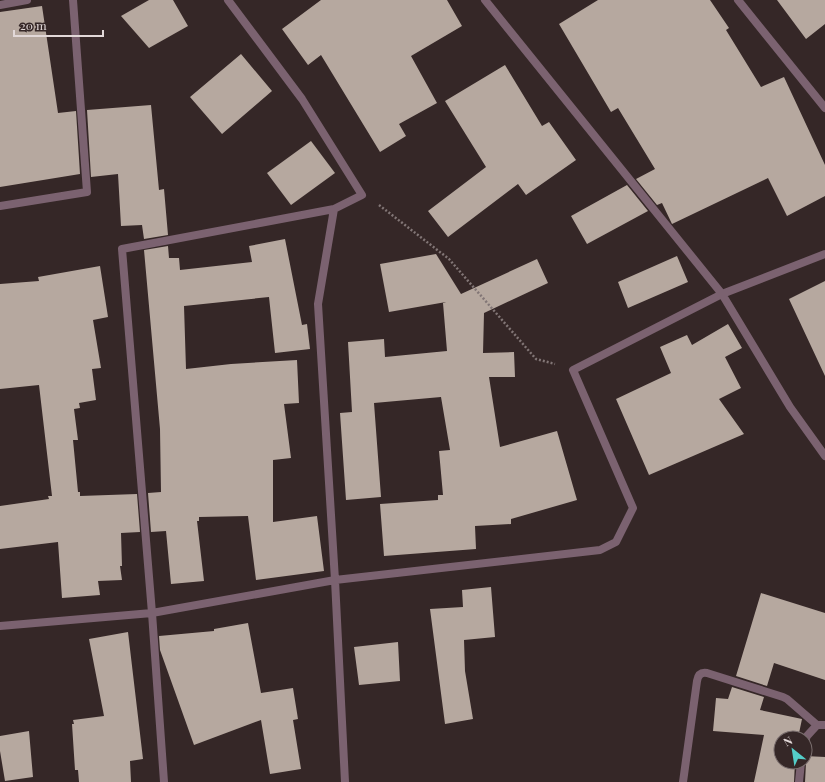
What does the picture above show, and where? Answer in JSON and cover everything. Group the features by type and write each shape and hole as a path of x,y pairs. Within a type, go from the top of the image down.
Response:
{"street":[{"path":"0,5 27,0"},
{"path":"0,206 87,192 73,0"},
{"path":"164,782 152,613 122,249 334,209 362,195 302,99 228,0"},
{"path":"485,0 722,294 790,406 825,456"},
{"path":"738,0 825,108"},
{"path":"334,209 318,304 335,580 345,782"},
{"path":"0,626 152,613 335,580 600,550 616,542 633,508 573,370 722,294 825,254"},
{"path":"683,782 697,681 698,677 702,673 707,673 787,699 821,725 813,731"},
{"path":"799,782 800,770"}],"path":[{"path":"362,195 385,210 449,259 536,359 573,370"}],"building":[{"path":"149,0 173,0 188,26 149,48 121,16"},
{"path":"321,0 447,0 462,26 411,56 437,103 399,124 406,136 380,152 321,55 308,65 282,29"},
{"path":"598,0 710,0 729,28 726,30 761,87 784,77 825,165 825,196 787,216 768,178 672,224 662,203 657,205 636,179 655,169 618,108 611,112 559,24"},
{"path":"777,0 825,0 825,24 806,39"},
{"path":"42,6 58,113 76,111 80,174 0,187 0,12"},
{"path":"241,54 272,91 222,134 190,97"},
{"path":"505,65 542,126 549,122 576,160 526,195 518,184 448,237 428,211 486,167 445,101"},
{"path":"151,105 159,190 164,189 168,235 144,239 142,225 121,226 118,174 91,177 87,110"},
{"path":"311,141 335,173 291,205 267,173"},
{"path":"627,185 648,211 587,244 571,216"},
{"path":"285,239 302,325 307,324 310,349 275,353 269,297 184,306 186,369 231,364 297,360 299,403 284,404 291,458 273,460 273,522 317,516 324,571 256,580 248,516 199,517 199,521 197,521 204,581 171,584 166,531 151,532 148,493 161,492 160,429 144,250 168,246 169,258 179,258 180,270 252,262 249,246"},
{"path":"436,254 461,294 537,259 548,283 484,313 483,353 514,352 515,377 489,377 500,447 557,431 577,500 511,519 511,524 475,526 476,549 384,556 380,504 438,500 438,495 443,495 439,451 450,450 441,397 374,403 381,497 346,500 340,413 352,412 348,342 384,339 385,357 447,351 443,303 446,302 389,312 380,264"},
{"path":"677,256 688,282 628,308 618,282"},
{"path":"100,266 108,317 93,320 101,368 92,369 96,400 79,403 80,408 74,409 78,440 73,440 78,492 80,492 80,496 137,494 140,532 121,533 122,566 120,566 122,580 98,581 100,595 62,598 58,542 0,549 0,506 49,499 48,496 52,496 39,385 0,389 0,284 39,281 38,277"},
{"path":"825,281 825,376 789,299"},
{"path":"728,324 742,348 725,357 741,388 719,399 744,434 649,475 616,399 671,373 660,347 687,335 692,345"},
{"path":"491,587 495,637 464,640 465,671 473,719 445,724 430,609 463,607 462,590"},
{"path":"761,593 825,613 825,680 774,663 767,686 736,676"},
{"path":"248,623 261,693 293,688 298,719 293,720 301,769 270,774 261,720 194,745 160,650 159,636 214,631 214,629"},
{"path":"128,632 143,759 130,761 131,782 79,782 78,770 75,770 73,720 104,716 89,639"},
{"path":"398,642 400,681 359,685 354,647"},
{"path":"732,687 764,697 760,710 802,719 800,730 773,730 773,770 795,770 794,782 754,782 764,735 713,731 716,698 728,699"},
{"path":"29,731 33,777 5,781 0,751 0,736"},
{"path":"813,756 825,757 825,782 805,782 806,770 813,770"}]}
